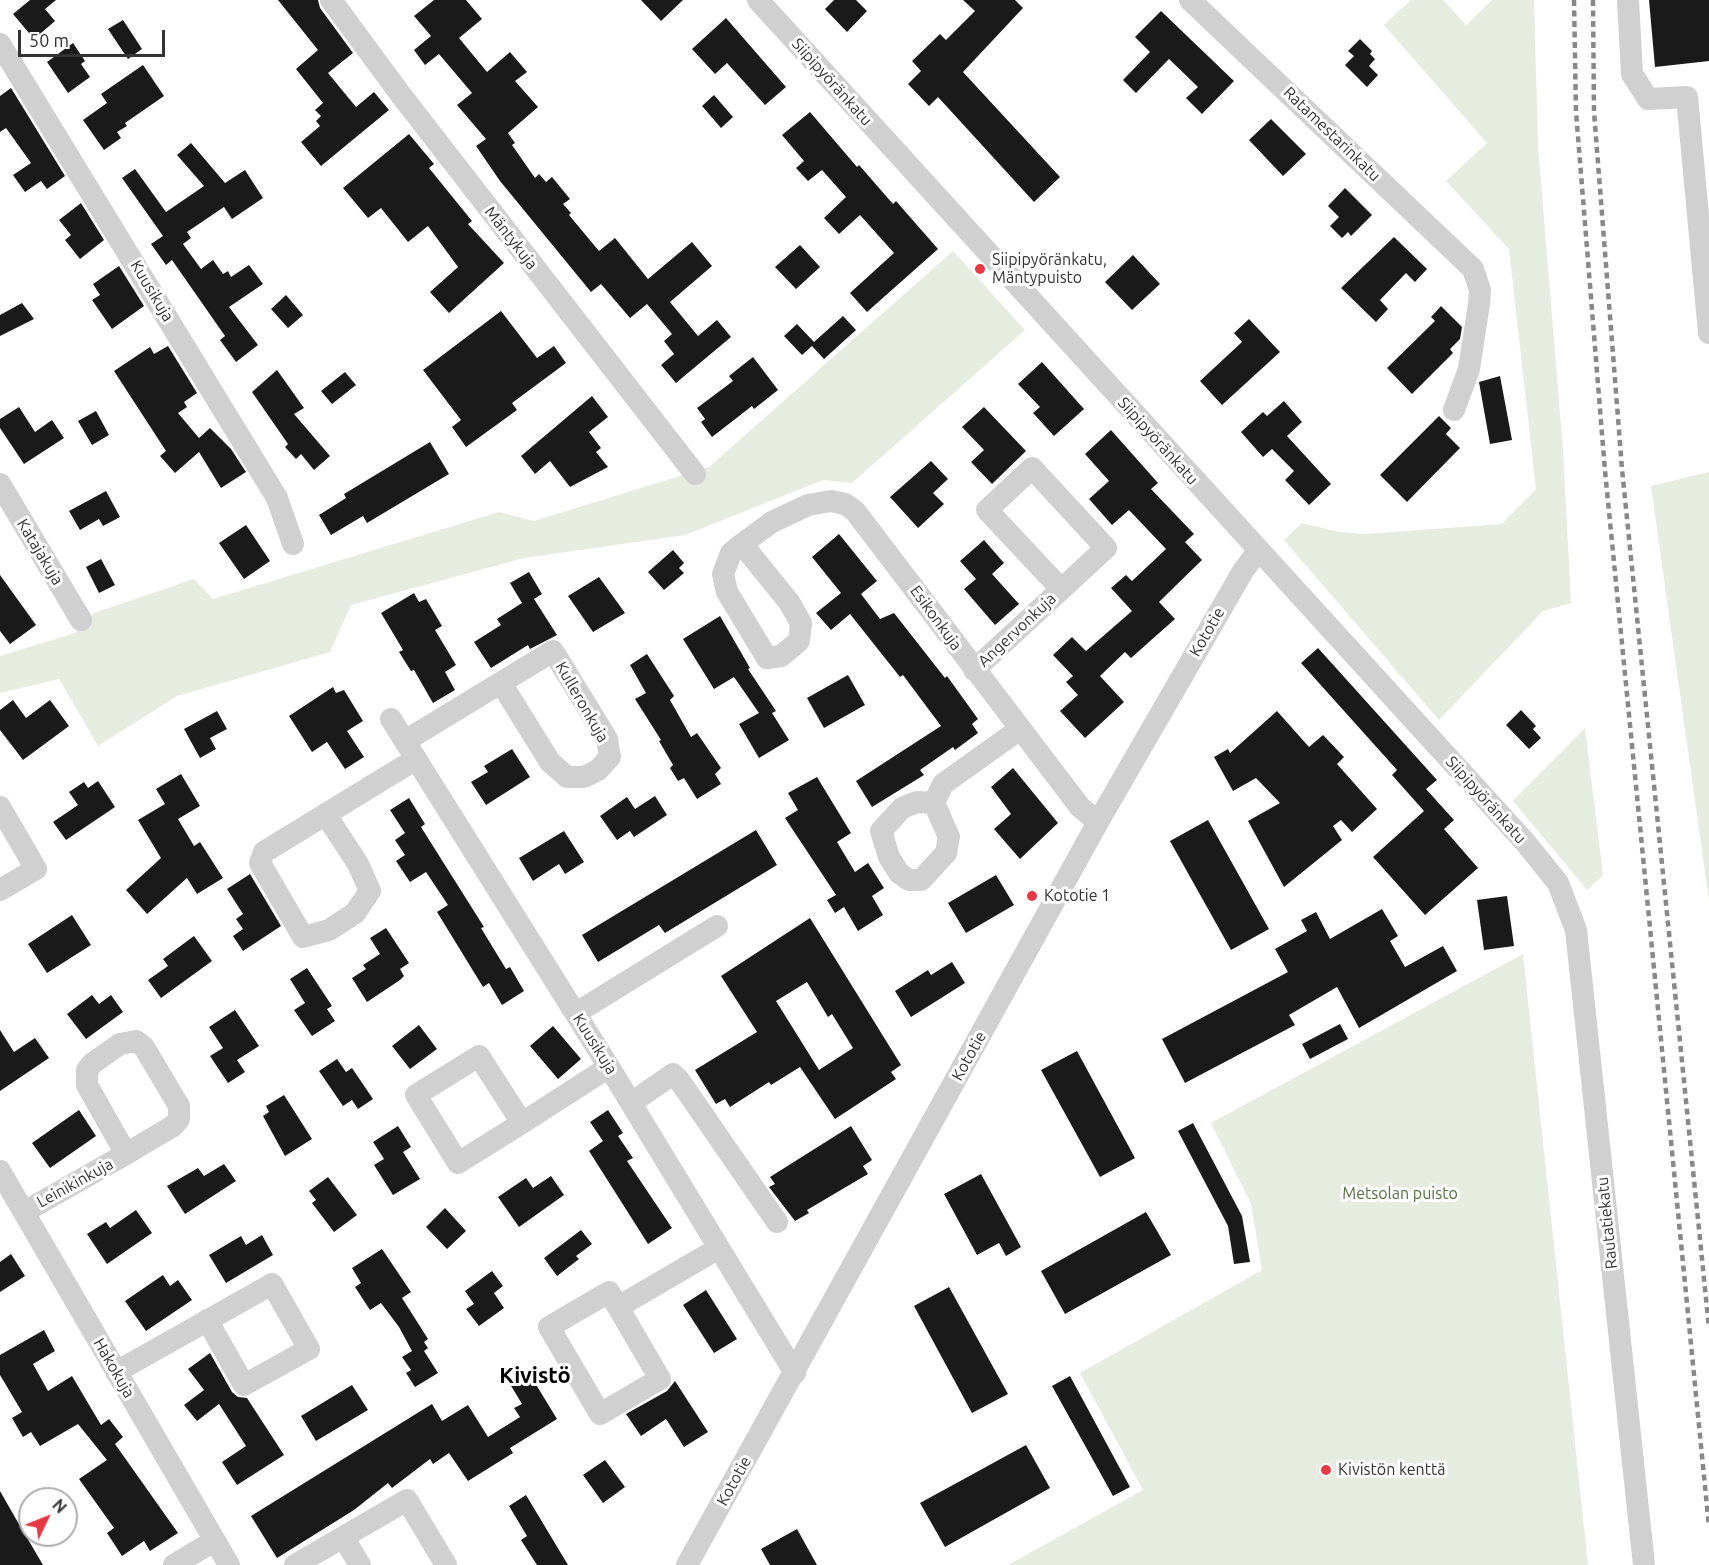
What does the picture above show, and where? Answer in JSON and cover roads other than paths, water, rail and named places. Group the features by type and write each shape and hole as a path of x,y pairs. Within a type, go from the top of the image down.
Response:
{"street":[{"name":"Mäntykuja","path":"331,0 400,95 695,474"},
{"name":"Siipipyöränkatu","path":"758,0 1525,842 1558,883"},
{"name":"Ratamestarinkatu","path":"1190,0 1473,268 1480,290 1479,304 1468,369 1454,410"},
{"path":"1628,0 1632,74 1648,99 1687,97 1709,333"},
{"name":"Kuusikuja","path":"0,44 278,498 293,544"},
{"name":"Angervonkuja","path":"974,670 1106,548 1032,468 987,510 1061,589"},
{"name":"Katajakuja","path":"0,484 81,620"},
{"name":"Esikonkuja","path":"742,544 789,602 801,623 799,641 782,656 767,658 727,592 723,574 731,553 742,544 772,522 808,505 831,501 845,504 855,511 1080,807 1098,822"},
{"name":"Kototie","path":"687,1565 1098,822 1243,571 1258,551"},
{"name":"Kulleronkuja","path":"326,815 358,864 370,891 355,913 329,930 303,937 261,863 264,852 326,815 501,683 553,651 607,739 610,757 598,770 584,777 567,777 550,762 501,683"},
{"name":"Kuusikuja","path":"391,718 576,1013 795,1373"},
{"path":"934,803 943,784 1020,729"},
{"path":"0,807 36,869 0,890"},
{"name":"Rautatiekatu","path":"1558,883 1576,930 1644,1565"},
{"path":"576,1013 717,926"},
{"name":"Leinikinkuja","path":"24,1212 126,1155 173,1126 179,1119 179,1106 144,1047 136,1041 120,1044 87,1070 87,1085 126,1155"},
{"path":"522,1123 478,1056 416,1095 458,1163 522,1123 609,1067"},
{"path":"631,1103 673,1074 777,1222"},
{"name":"Hakokuja","path":"0,1171 229,1565"},
{"path":"618,1307 719,1248"},
{"path":"116,1372 207,1320 272,1284 309,1349 244,1385 207,1320"},
{"path":"609,1292 618,1307 660,1379 600,1414 549,1327 609,1292"},
{"path":"295,1565 407,1500 446,1565"},
{"path":"343,1537 360,1565"},
{"path":"174,1565 214,1540"}],"railway":[{"path":"1574,0 1576,112 1605,471 1709,1527"},
{"path":"1593,0 1594,112 1622,469 1709,1328"}],"place":[{"name":"Siipipyöränkatu, Mäntypuisto","path":"980,269"},
{"name":"Kototie 1","path":"1032,896"},
{"name":"Kivistön kenttä","path":"1326,1470"}],"district":[{"name":"Kivistö","path":"535,1376"}],"park label":[{"name":"Metsolan puisto","path":"1400,1194"}]}
